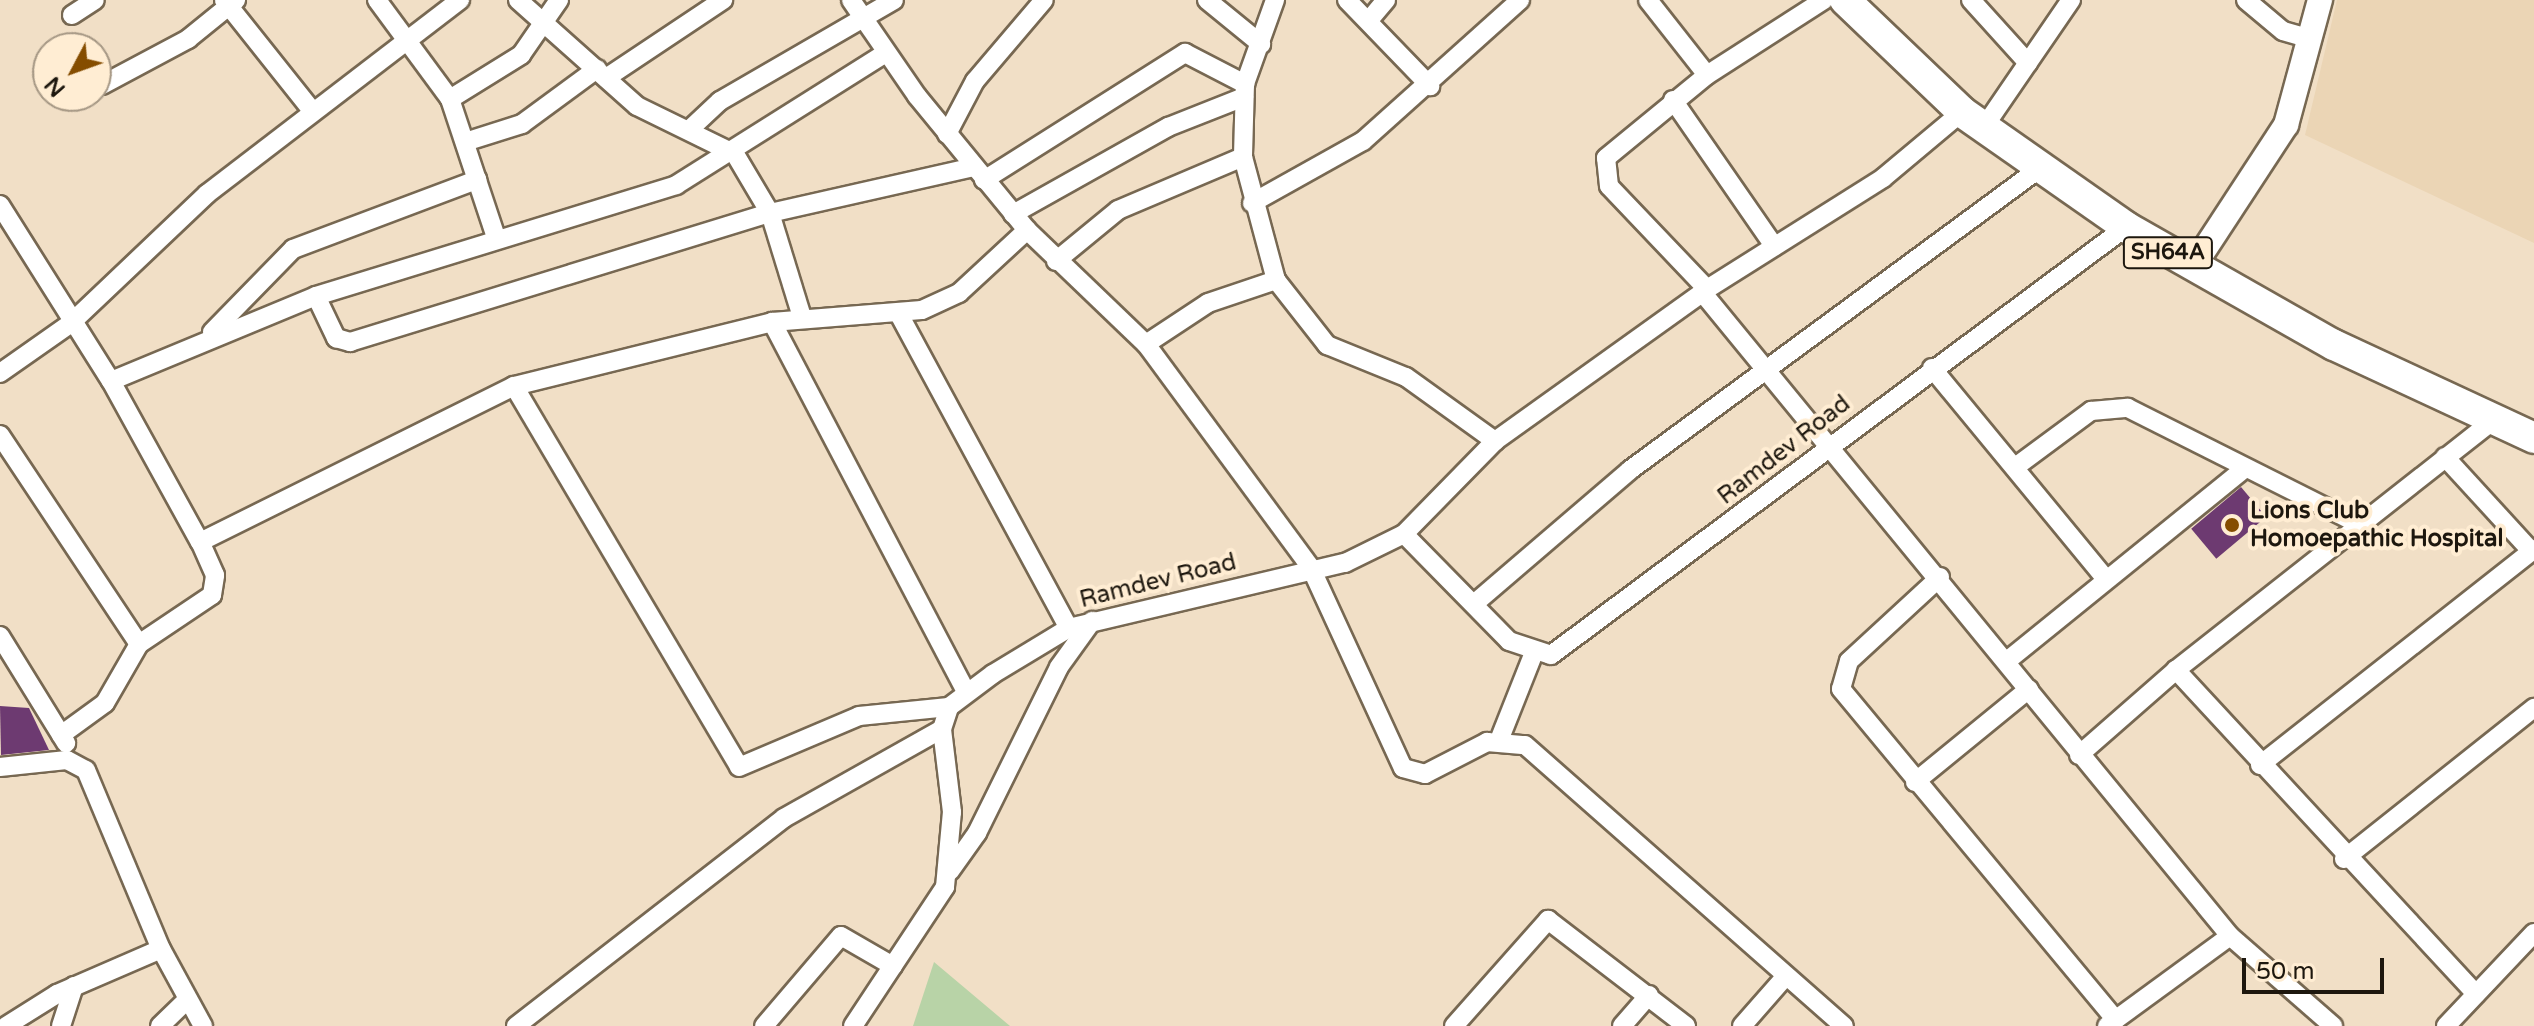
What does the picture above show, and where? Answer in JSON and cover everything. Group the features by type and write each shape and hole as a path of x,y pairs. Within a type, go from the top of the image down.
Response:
{"main road":[{"name":"SH64A","path":"1845,0 2040,168 2126,227 2534,418"},
{"name":"SH64A","path":"1866,0 1979,118 2334,345 2534,438"}],"street":[{"path":"72,15 95,0"},
{"path":"377,0 409,39 450,99 496,237"},
{"path":"0,373 70,324 196,203 460,0"},
{"path":"518,0 651,115 735,154 770,213 802,317"},
{"path":"450,99 506,68 548,23 559,0"},
{"path":"465,142 522,124 723,0"},
{"path":"851,0 886,53 947,134 1013,214 1056,261 1146,344 1311,568 1403,768 1425,774 1500,738 1525,745 1844,1026"},
{"path":"689,130 720,101 894,0"},
{"path":"947,134 975,81 1044,0"},
{"path":"1207,0 1261,44"},
{"path":"1275,0 1245,90 1243,157 1252,203 1276,280 1327,345 1406,377 1495,441"},
{"path":"1347,0 1370,19 1430,86"},
{"path":"1370,19 1386,0"},
{"path":"1252,203 1363,141 1430,86 1520,0"},
{"path":"1648,0 1707,75"},
{"path":"1824,0 1673,100 1618,143 1604,172 1704,290 1764,377 1940,577 2008,660 2079,755 2230,936 2333,1026"},
{"path":"1971,0 2028,63"},
{"name":"Ramdev Road","path":"949,707 966,692 1069,628 1311,568 1345,563 1404,534 1495,441 1704,290 1979,118 2028,63 2071,0"},
{"path":"2246,0 2283,31 2311,39"},
{"path":"2198,260 2286,125 2320,0"},
{"path":"112,79 230,3 313,112"},
{"path":"111,381 210,334 316,296 496,237 650,195 735,154 886,53"},
{"path":"316,296 336,338 350,342 770,213 979,173 1185,53 1245,90"},
{"path":"1013,214 1168,127 1245,90"},
{"path":"1673,100 1774,246"},
{"path":"1056,261 1118,210 1243,157"},
{"path":"1475,603 1630,470 1764,377 2040,168"},
{"path":"210,334 293,249 477,180"},
{"path":"0,205 70,324 111,381 215,575 212,595 139,644 105,703 61,735"},
{"name":"Ramdev Road","path":"1533,655 1571,646 1826,448 2126,227"},
{"path":"200,542 514,386 772,322 802,317 900,316 959,293 1027,230"},
{"path":"1146,344 1208,303 1276,280"},
{"path":"900,316 1069,628"},
{"path":"772,322 966,692"},
{"path":"1932,368 2018,465 2106,579"},
{"path":"514,386 739,767 859,716 949,707 942,729 950,871"},
{"path":"2018,465 2108,406 2128,408 2361,525"},
{"path":"2079,755 2176,670 2495,419"},
{"path":"0,435 139,644"},
{"path":"2260,765 2533,550 2445,457"},
{"path":"2008,660 2245,468"},
{"path":"1404,534 1509,641 1533,655 1500,738"},
{"path":"1940,577 1841,675 1849,703 2112,1023 2230,936"},
{"path":"853,1026 938,903 950,871 977,833 1059,667 1092,621"},
{"path":"0,636 78,763 92,778 161,949 203,1026"},
{"path":"2176,670 2344,859 2476,994"},
{"path":"1915,782 2029,689"},
{"path":"2344,859 2534,708"},
{"path":"516,1026 784,818 942,729"},
{"path":"0,767 78,763"},
{"path":"1454,1026 1548,920 1686,1026"},
{"path":"2446,1026 2534,933"},
{"path":"764,1026 841,936 893,966"},
{"path":"6,1026 74,986 161,949"},
{"path":"1742,1026 1785,977"},
{"path":"61,1026 74,986"},
{"path":"1622,1026 1649,995"},
{"path":"160,1026 187,1000"}],"shaded area":[{"path":"2337,0 2534,0 2534,243 2305,135"}],"green space":[{"path":"934,962 1010,1026 913,1026"}],"building":[{"path":"2241,487 2266,517 2216,559 2191,529"},
{"path":"0,706 29,708 49,750 1,755"}],"place":[{"name":"Lions Club Homoepathic Hospital","path":"2232,525"}]}
